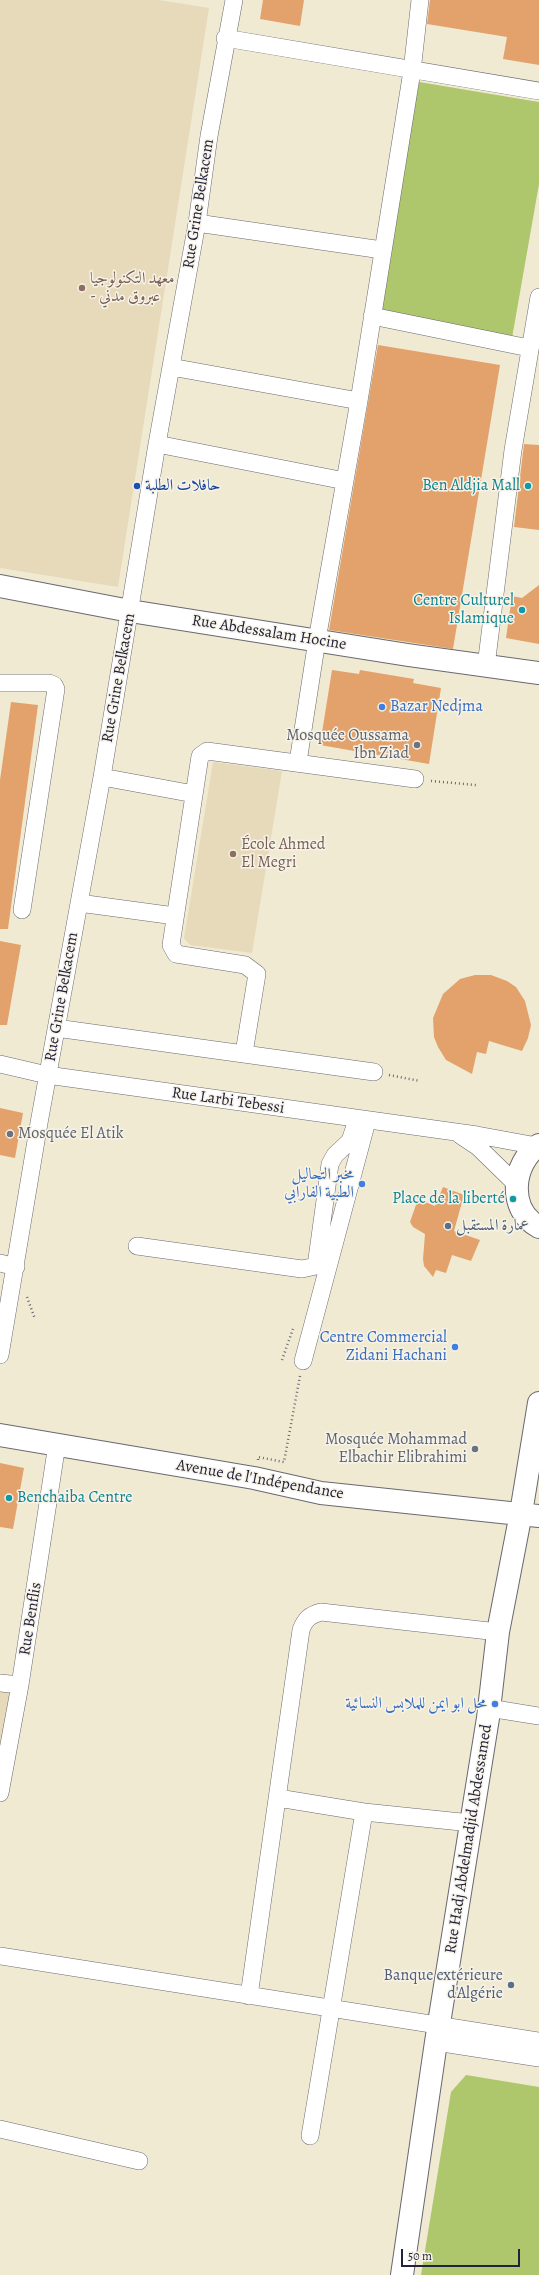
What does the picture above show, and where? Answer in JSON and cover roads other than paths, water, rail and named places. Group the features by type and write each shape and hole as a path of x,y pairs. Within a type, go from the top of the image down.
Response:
{"main road":[{"name":"Rue Abdessalam Hocine","path":"0,586 130,611 539,673"},
{"path":"538,1145 526,1156 519,1170 516,1184 518,1200 525,1214 539,1227"},
{"name":"Rue Hadj Abdelmadjid Abdessamed","path":"402,2275 437,2034 489,1708 498,1632 530,1515 539,1403"},
{"name":"Avenue de l'Indépendance","path":"0,1435 254,1478 321,1493 530,1515"}],"street":[{"name":"Rue Grine Belkacem","path":"0,1355 8,1265 47,1075 102,776 157,444 197,223 226,38 234,0"},
{"path":"298,762 317,640 359,401 382,250 412,71 420,0"},
{"path":"226,38 412,71 539,91"},
{"path":"197,223 382,250"},
{"path":"486,666 513,450 529,348 539,296"},
{"path":"372,316 529,348"},
{"path":"171,367 359,401"},
{"path":"157,444 345,481"},
{"path":"0,687 0,683 49,683 54,685 56,689 22,910"},
{"path":"244,1054 257,974 245,965 174,953 171,945 199,760 204,752 298,762 414,779"},
{"path":"102,776 194,794"},
{"path":"79,903 175,916"},
{"path":"56,1028 374,1072"},
{"name":"Rue Larbi Tebessi","path":"0,1064 47,1075 538,1145"},
{"path":"137,1246 302,1269 316,1266 330,1164 334,1155 350,1141 362,1120"},
{"path":"303,1361 362,1120"},
{"name":"Rue Larbi Tebessi","path":"456,1133 478,1147 516,1184"},
{"name":"Rue Benflis","path":"0,1793 20,1686 57,1444"},
{"path":"245,1996 278,1798 301,1630 308,1618 321,1612 498,1632"},
{"path":"0,1682 20,1686"},
{"path":"489,1708 539,1716"},
{"path":"278,1798 364,1812 471,1823"},
{"path":"310,2136 364,1812"},
{"path":"0,1956 245,1996 332,2007 539,2058"},
{"path":"437,2034 539,2041"},
{"path":"0,2129 139,2161"}],"place":[{"name":"معهد التكنولوجيا - عبروق مدني","path":"82,288"},
{"name":"حافلات الطلبة","path":"137,486"},
{"name":"Ben Aldjia Mall","path":"528,486"},
{"name":"Centre Culturel Islamique","path":"522,610"},
{"name":"Bazar Nedjma","path":"382,707"},
{"name":"Mosquée Oussama Ibn Ziad","path":"417,745"},
{"name":"École Ahmed El Megri","path":"233,854"},
{"name":"Mosquée El Atik","path":"10,1134"},
{"name":"مخبر التحاليل الطبية الفارابي","path":"362,1184"},
{"name":"Place de la liberté","path":"513,1199"},
{"name":"عمارة المستقبل","path":"448,1226"},
{"name":"Centre Commercial Zidani Hachani","path":"455,1347"},
{"name":"Mosquée Mohammad Elbachir Elibrahimi","path":"475,1449"},
{"name":"Benchaiba Centre","path":"9,1498"},
{"name":"محل ابو ايمن للملابس النسائية","path":"495,1704"},
{"name":"Banque extérieure d'Algérie","path":"511,1985"}]}
